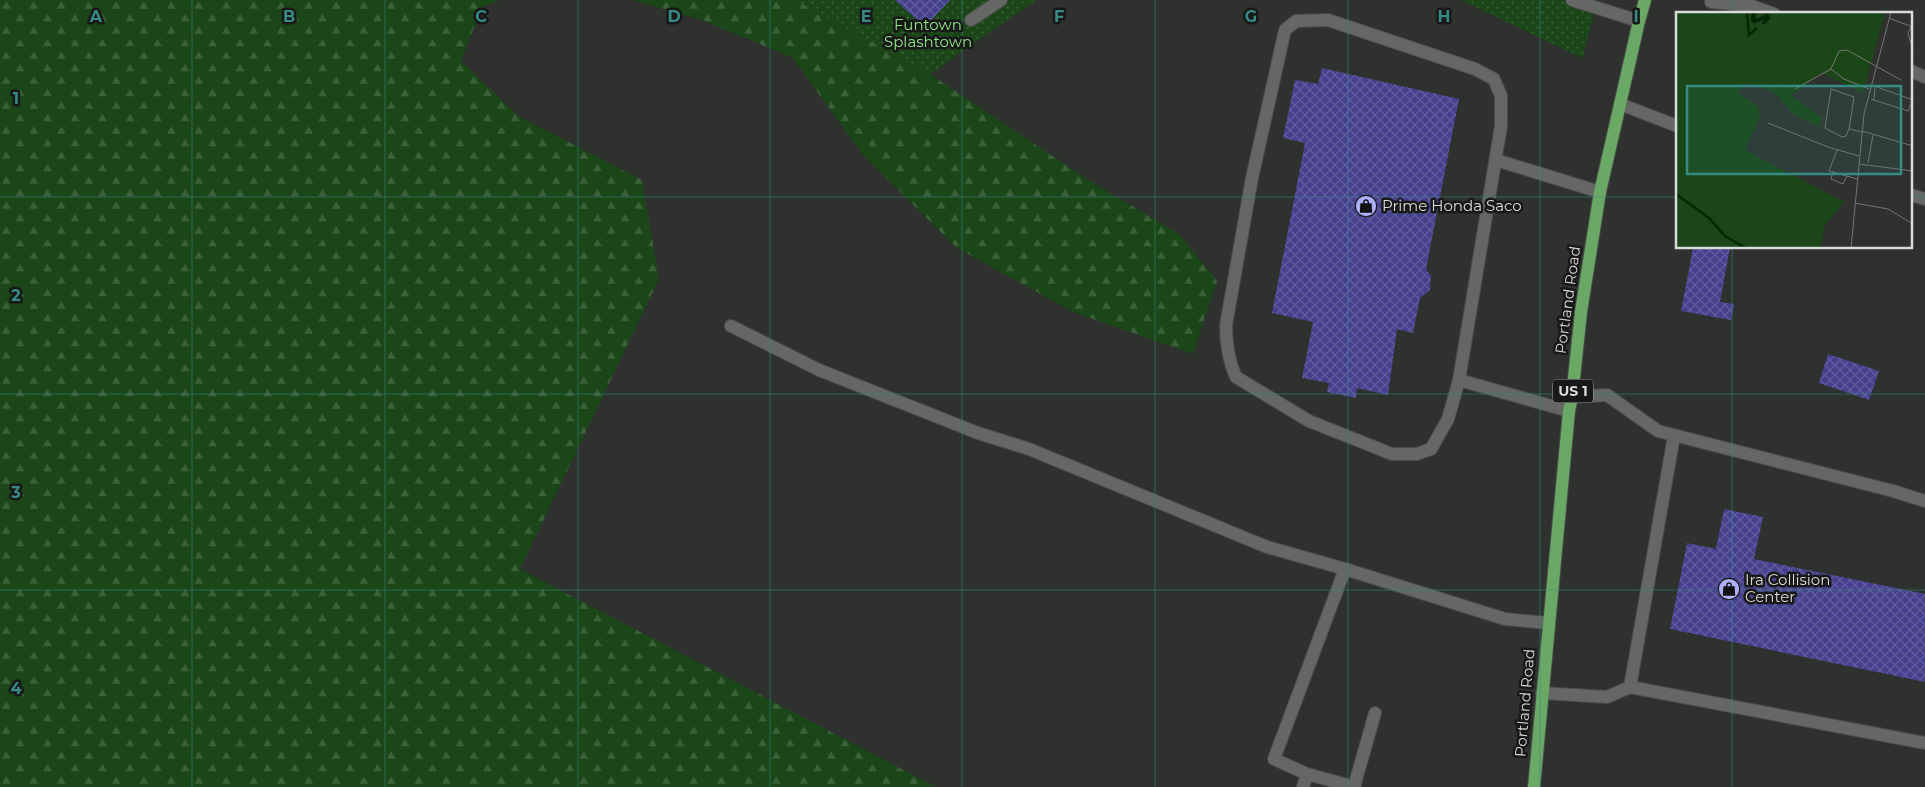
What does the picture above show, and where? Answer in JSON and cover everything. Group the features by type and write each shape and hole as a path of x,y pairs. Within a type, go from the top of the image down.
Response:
{"main road":[{"name":"Portland Road","path":"1534,787 1548,623 1581,312 1600,192 1645,0"}],"street":[{"path":"971,20 1001,0"},
{"path":"1572,0 1639,21"},
{"path":"1708,5 1752,6 1768,12"},
{"path":"1328,20 1475,69 1494,79 1501,96 1501,126 1459,380 1448,419 1431,449 1417,454 1392,454 1309,421 1236,377 1228,358 1226,325 1252,178 1285,30 1296,21 1328,20"},
{"path":"1912,71 1925,77"},
{"path":"1620,104 1676,125"},
{"path":"1496,160 1600,192"},
{"path":"1912,195 1925,199"},
{"path":"731,326 819,370 969,430 1029,449 1267,547 1505,620 1548,623"},
{"path":"1459,380 1569,411"},
{"path":"1572,397 1607,395 1658,431 1884,489 1925,502"},
{"path":"1630,687 1674,436"},
{"path":"1345,570 1274,759 1307,774 1354,787 1375,713"},
{"path":"1542,694 1607,697 1630,687 1925,743"},
{"path":"1303,787 1307,774"}],"green space":[{"path":"0,0 500,0 482,7 461,61 518,116 642,180 659,279 520,569 936,787 0,787"},
{"path":"633,0 795,0 930,74 1088,180 1179,234 1217,281 1193,354 1073,312 957,248 863,155 793,58 705,21"},
{"name":"Funtown Splashtown","path":"795,0 1036,0 930,74"},
{"path":"1461,0 1598,0 1582,58"}],"building":[{"path":"895,0 950,0 925,27"},
{"name":"Prime Honda Saco","path":"1322,68 1459,99 1426,269 1431,276 1430,290 1420,298 1413,333 1397,329 1388,395 1357,388 1356,398 1327,392 1329,383 1302,378 1313,322 1272,313 1305,143 1283,138 1295,80 1318,84"},
{"path":"1693,249 1730,249 1720,302 1734,304 1731,320 1681,311"},
{"path":"1828,354 1879,371 1869,400 1819,383"},
{"path":"1724,509 1763,517 1754,559 1925,594 1925,682 1670,629 1687,543 1716,549"}],"place":[{"name":"Prime Honda Saco","path":"1366,206"},
{"name":"Ira Collision Center","path":"1729,589"}]}
